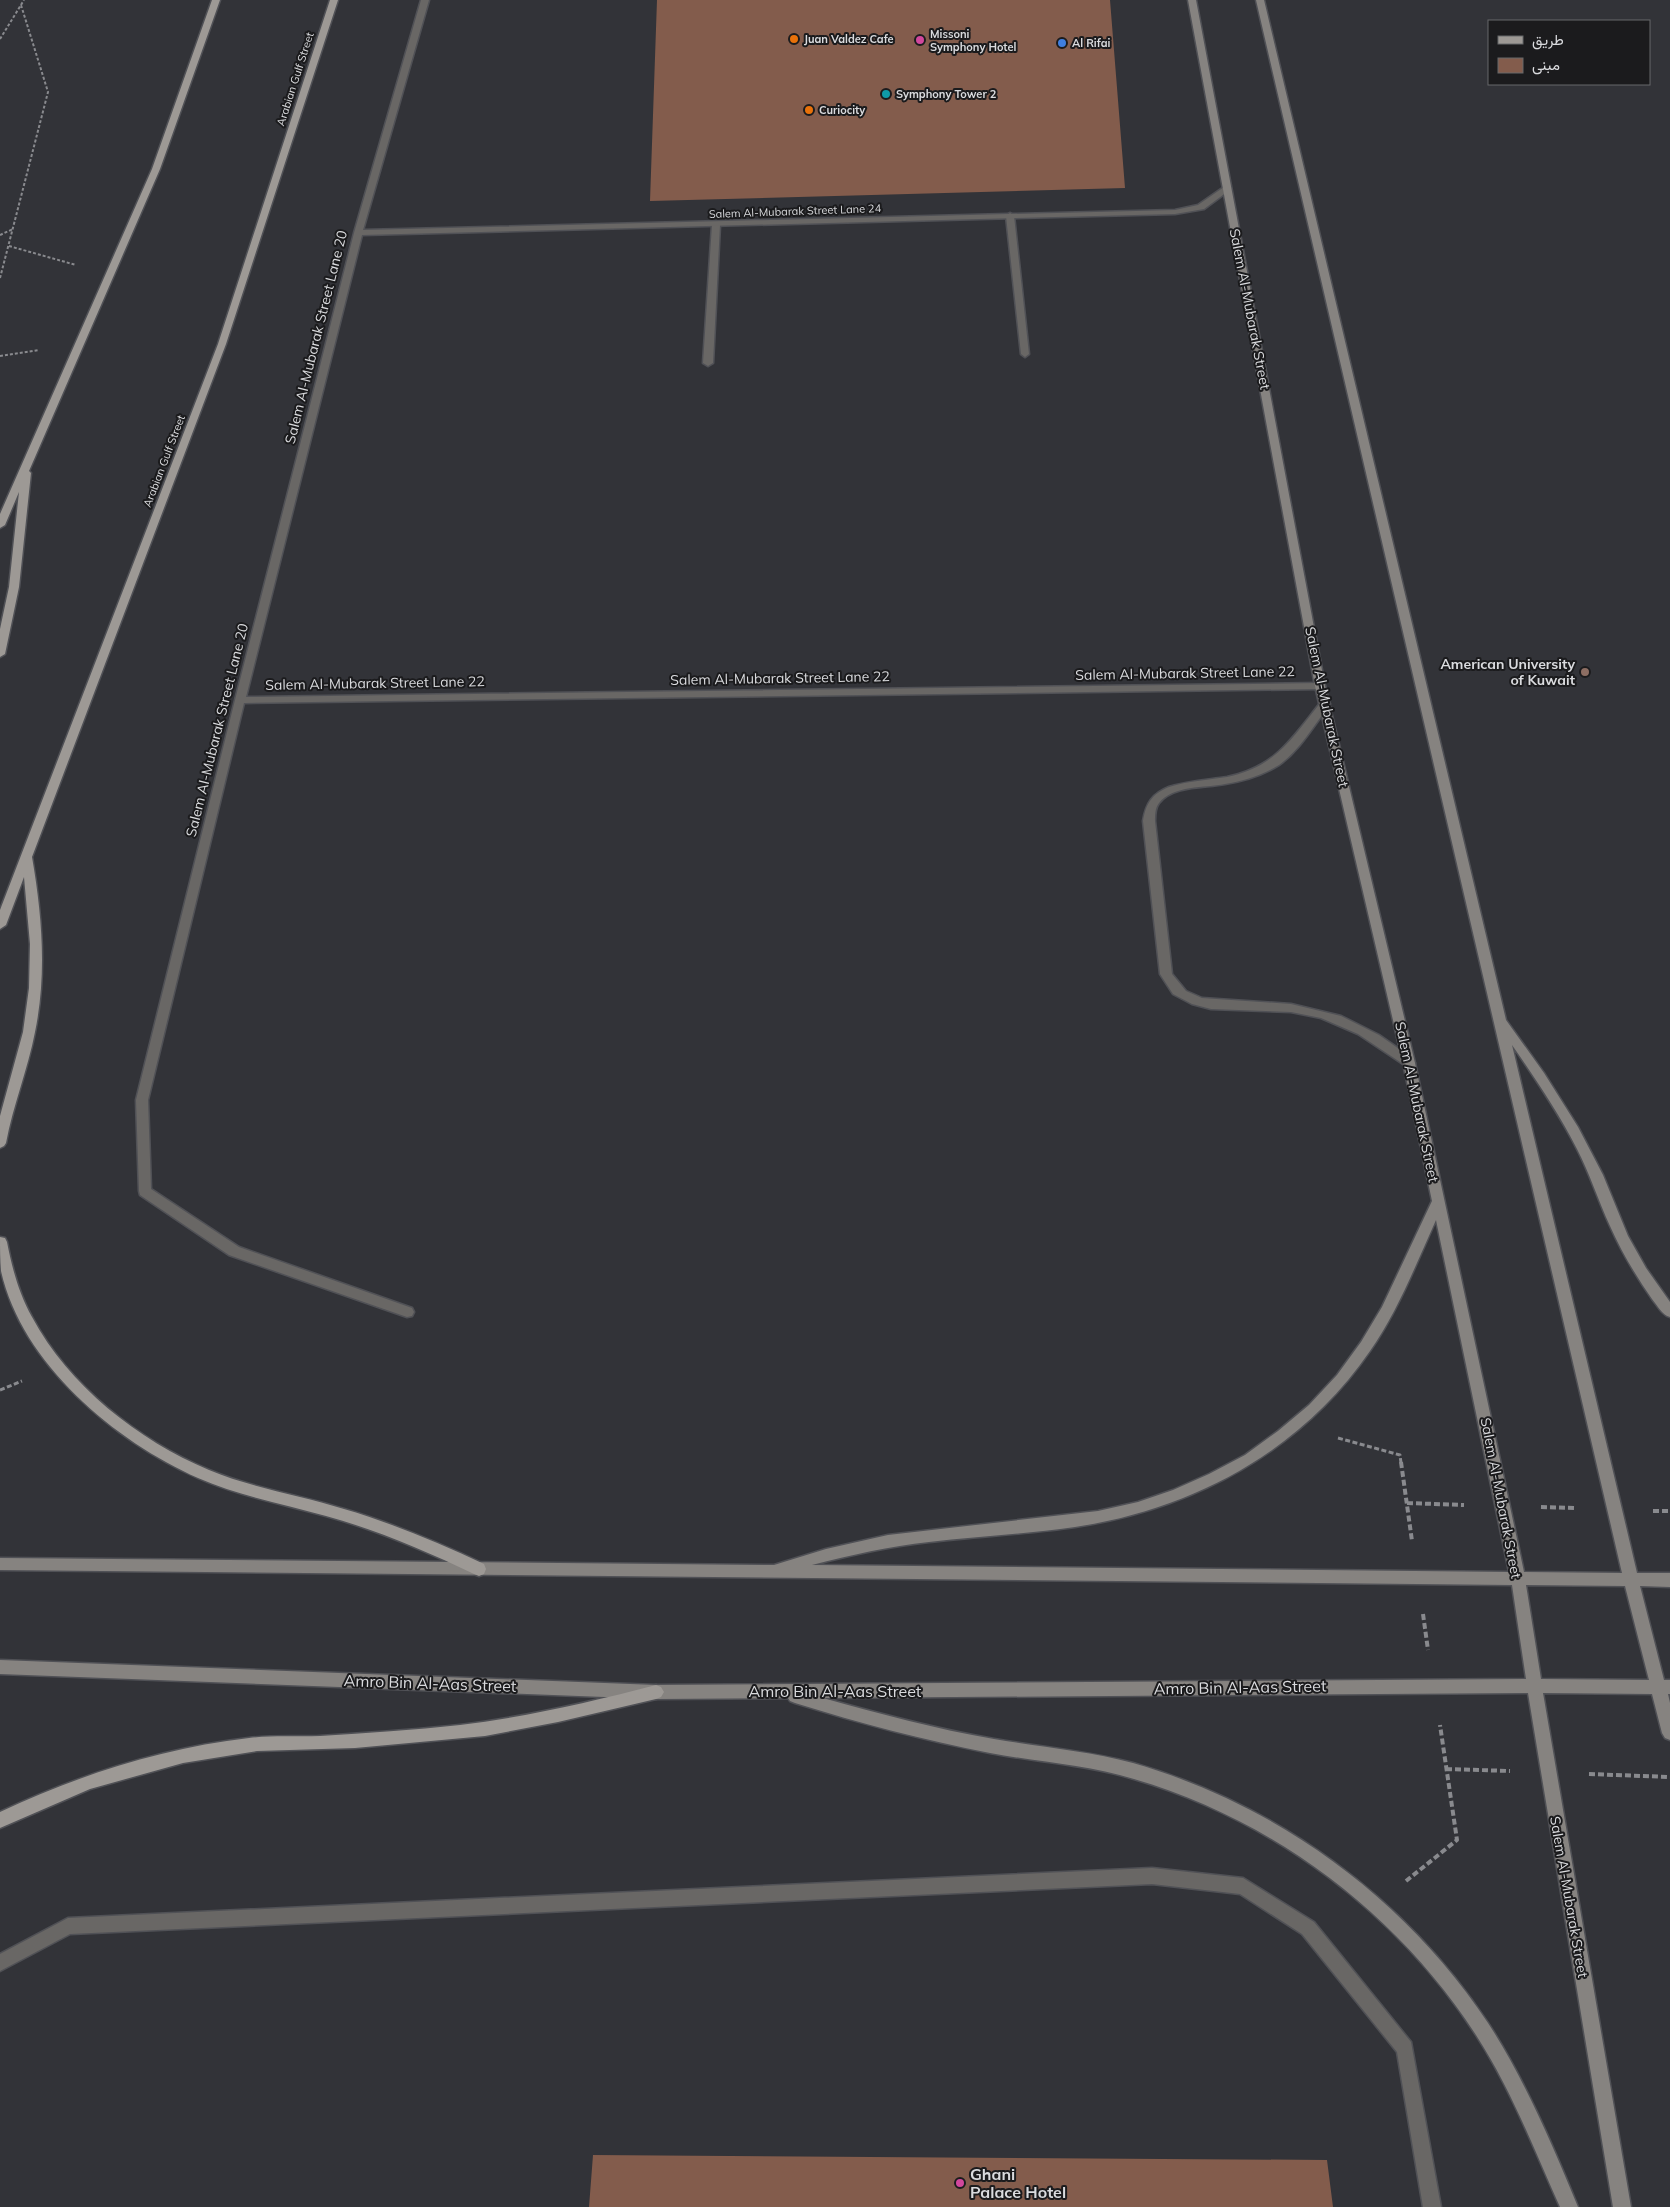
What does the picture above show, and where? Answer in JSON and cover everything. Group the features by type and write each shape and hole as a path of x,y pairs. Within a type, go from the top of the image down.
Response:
{"main road":[{"path":"0,525 156,169 216,0"},
{"name":"Arabian Gulf Street","path":"0,925 222,344 334,0"},
{"name":"Salem Al-Mubarak Street","path":"1192,0 1320,686 1409,1063 1518,1578 1534,1685 1622,2207"},
{"path":"1260,0 1631,1579 1664,1687 1670,1733"},
{"path":"0,654 14,587 27,463"},
{"path":"0,1144 2,1130 18,1079 29,1030 35,984 36,938 34,896 26,856"},
{"path":"1500,1020 1535,1067 1567,1117 1595,1171 1617,1227 1636,1263 1670,1312"},
{"path":"766,1572 834,1552 901,1539 1099,1517 1154,1503 1207,1482 1254,1457 1296,1426 1329,1394 1366,1346 1390,1302 1439,1200"},
{"path":"0,1242 7,1275 27,1322 57,1365 97,1407 147,1444 204,1474 270,1496 377,1525 429,1545 479,1569"},
{"path":"0,1564 1670,1580"},
{"name":"Amro Bin Al-Aas Street","path":"0,1667 656,1692 1534,1685 1664,1687"},
{"path":"0,1820 37,1802 108,1775 179,1756 250,1745 338,1742 460,1732 524,1723 656,1692"},
{"path":"783,1692 921,1732 1133,1771 1199,1793 1262,1823 1323,1863 1376,1905 1434,1965 1481,2028 1515,2087 1569,2207"}],"street":[{"name":"Salem Al-Mubarak Street Lane 20","path":"407,1312 234,1251 145,1191 142,1100 240,700 358,233 425,0"},
{"name":"Salem Al-Mubarak Street Lane 24","path":"358,233 1175,212 1201,207 1227,189"},
{"path":"1010,216 1025,354"},
{"path":"708,363 716,224"},
{"name":"Salem Al-Mubarak Street Lane 22","path":"240,700 1320,686"},
{"path":"1325,704 1288,751 1260,771 1218,782 1175,788 1164,792 1154,800 1149,810 1149,821 1166,974 1171,985 1181,994 1196,1001 1212,1005 1281,1007 1310,1011 1338,1020 1364,1031 1388,1046 1409,1063"},
{"path":"0,1964 68,1926 1152,1876 1243,1886 1308,1928 1405,2048 1432,2207"}],"path":[{"path":"0,39 24,0"},
{"path":"0,278 48,92 21,6"},
{"path":"0,235 14,229"},
{"path":"9,246 109,275"}],"building":[{"name":"Symphony Tower 2","path":"657,0 1110,0 1125,188 650,201"},
{"name":"Ghani Palace Hotel","path":"593,2155 1327,2160 1333,2207 589,2207"}],"place":[{"name":"Juan Valdez Cafe","path":"794,39"},
{"name":"Missoni Symphony Hotel","path":"920,40"},
{"name":"Al Rifai","path":"1062,43"},
{"name":"Symphony Tower 2","path":"886,94"},
{"name":"Curiocity","path":"809,110"},
{"name":"American University of Kuwait","path":"1585,672"},
{"name":"Ghani Palace Hotel","path":"960,2183"}]}
